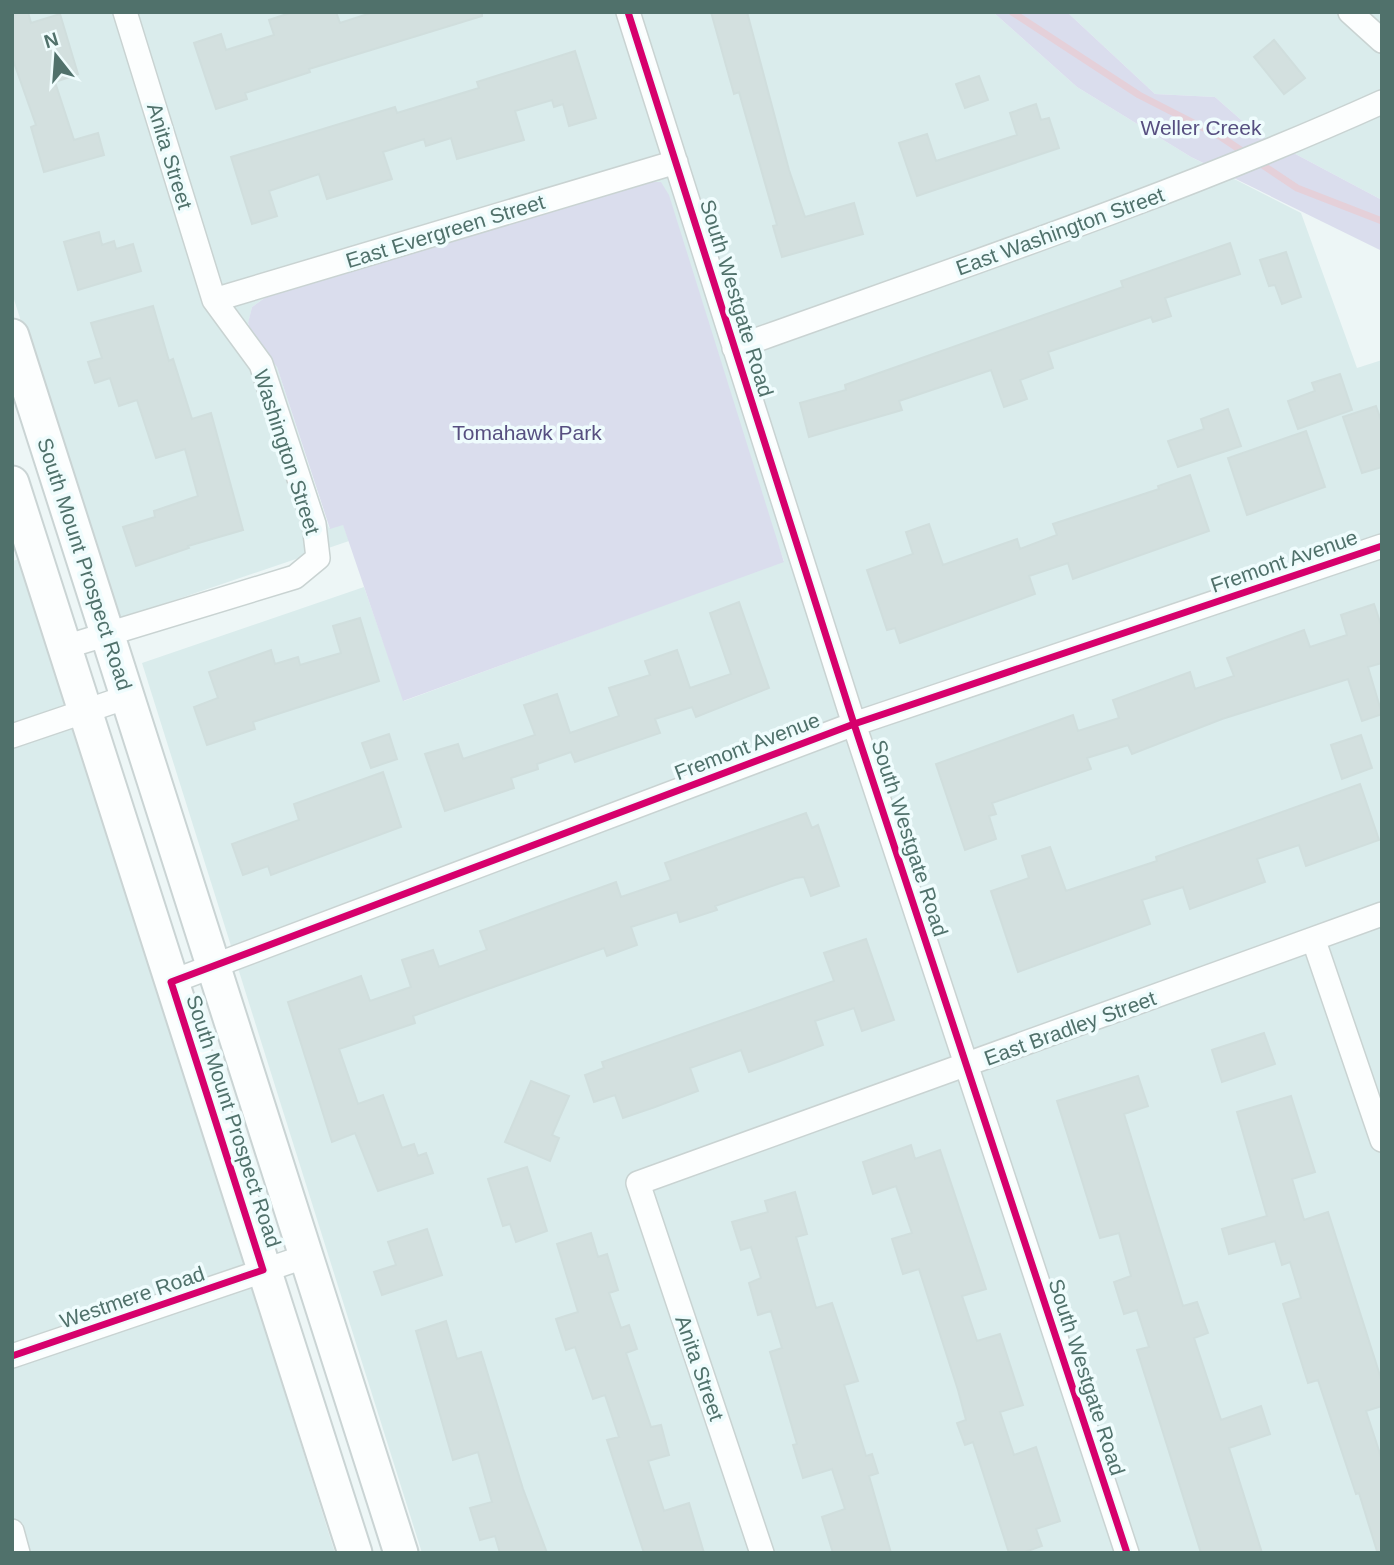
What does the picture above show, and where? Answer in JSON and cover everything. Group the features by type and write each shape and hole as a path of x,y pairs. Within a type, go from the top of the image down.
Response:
{"main road":[{"name":"South Mount Prospect Road","path":"12,336 401,1553"},
{"name":"South Mount Prospect Road","path":"12,483 262,1270 355,1553"}],"street":[{"name":"Anita Street","path":"125,12 214,300"},
{"name":"South Westgate Road","path":"628,12 854,724 1127,1553"},
{"path":"1350,12 1382,41"},
{"name":"East Washington Street","path":"734,348 1184,186 1263,155 1382,102"},
{"name":"East Evergreen Street","path":"214,300 676,162"},
{"name":"Washington Street","path":"65,647 295,577 318,558 314,524 261,364 214,300"},
{"name":"Fremont Avenue","path":"171,982 854,724 1382,546"},
{"path":"12,736 127,697"},
{"name":"East Bradley Street","path":"638,1182 1314,941 1382,914"},
{"path":"1314,941 1382,1140"},
{"name":"Anita Street","path":"638,1182 762,1553"},
{"name":"Westmere Road","path":"12,1356 307,1256"},
{"path":"12,1531 18,1553"}],"shaded area":[{"path":"12,12 993,12 1077,87 1191,157 1301,213 1357,368 1382,360 1382,1553 422,1553 142,663 364,587 404,701 784,561 641,182 266,297 252,307 248,324 277,367 329,528 343,524 349,541 116,620 12,293"},
{"path":"1067,12 1382,12 1382,200 1256,133 1215,97 1155,94"},
{"path":"23,558 335,1553 12,1553 12,561"}],"green space":[{"name":"Weller Creek","path":"993,12 1067,12 1155,94 1215,97 1256,133 1382,200 1382,251 1191,157 1077,87"},
{"name":"Tomahawk Park","path":"641,182 661,182 669,195 784,562 403,701 343,525 330,529 277,367 253,337 248,323 252,307 266,297"}],"building":[{"path":"12,12 28,12 31,23 60,14 78,74 55,82 74,140 98,133 104,155 44,172 31,127 36,125 12,57"},
{"path":"293,12 336,12 340,23 374,12 482,12 482,16 309,69 310,72 245,93 247,99 216,109 194,43 221,34 226,50 274,35 269,20"},
{"path":"711,12 747,12 789,170 805,217 854,203 863,234 782,257 773,226 777,225 739,92 734,94"},
{"path":"1274,40 1305,78 1284,94 1254,57"},
{"path":"575,51 596,118 569,126 563,104 554,107 552,100 515,111 524,140 457,159 451,138 426,146 424,139 383,152 392,179 327,199 319,174 269,191 277,216 252,224 231,157 395,107 397,113 479,88 477,82"},
{"path":"979,76 988,100 965,108 956,84"},
{"path":"1036,104 1041,120 1049,118 1059,148 917,196 899,143 927,134 936,161 1017,135 1010,113"},
{"path":"99,232 102,245 114,241 116,249 133,244 141,271 78,290 64,242"},
{"path":"1230,243 1240,274 1165,298 1171,316 1153,322 1151,317 1048,352 1053,368 1020,380 1027,399 1004,407 991,370 899,401 902,410 809,437 800,403 846,390 845,385 1123,287 1121,281"},
{"path":"1286,252 1301,297 1282,304 1275,285 1269,286 1260,260"},
{"path":"153,306 169,361 173,359 192,419 211,413 243,530 188,546 189,548 136,566 123,527 155,517 154,511 198,496 185,449 156,458 137,400 119,406 110,378 95,383 88,362 102,358 91,323"},
{"path":"1340,374 1352,410 1298,429 1288,401 1315,391 1312,383"},
{"path":"1376,406 1382,423 1382,467 1362,473 1343,417"},
{"path":"1228,409 1241,446 1178,467 1168,441 1204,429 1201,419"},
{"path":"1306,431 1325,487 1247,515 1228,458"},
{"path":"1190,475 1209,531 1073,579 1068,563 1029,576 1035,594 900,643 895,628 887,630 867,570 913,554 906,532 929,524 943,565 1017,539 1020,549 1057,535 1053,524 1159,489 1158,486"},
{"path":"739,602 769,688 696,717 692,707 655,719 660,733 575,762 571,752 537,764 538,769 511,778 514,788 445,811 425,754 458,744 463,759 535,735 524,705 557,694 570,733 619,716 609,688 650,675 645,661 677,650 690,688 731,674 710,613"},
{"path":"1374,604 1382,628 1382,663 1368,667 1382,714 1362,721 1348,679 1222,719 1132,754 1128,745 1087,758 1091,769 992,803 996,814 989,816 996,839 965,850 936,764 1073,715 1078,731 1119,718 1113,700 1190,672 1195,689 1234,676 1227,658 1304,630 1310,647 1347,635 1341,615"},
{"path":"360,618 379,681 253,722 255,729 207,745 194,707 218,698 209,672 271,650 275,664 298,657 300,665 341,653 333,626"},
{"path":"389,734 397,759 371,768 362,743"},
{"path":"1361,735 1372,768 1342,779 1331,745"},
{"path":"383,772 401,827 271,875 268,866 243,875 232,844 299,820 294,804"},
{"path":"1360,784 1379,840 1306,866 1299,845 1257,859 1265,882 1190,909 1183,887 1142,900 1150,924 1018,972 991,891 1029,878 1022,856 1050,847 1066,891 1157,861 1156,857"},
{"path":"806,813 812,828 818,825 839,886 811,896 804,877 795,878 715,906 717,910 680,922 677,912 631,927 637,945 607,956 604,948 413,1016 415,1023 339,1049 358,1104 383,1095 402,1148 414,1144 418,1156 426,1153 433,1173 378,1191 355,1133 332,1142 288,1002 361,976 370,1001 411,987 402,960 433,950 439,967 487,950 480,931 616,882 621,897 671,880 665,863"},
{"path":"866,939 894,1020 862,1031 854,1008 815,1021 823,1045 749,1072 741,1050 690,1068 698,1091 623,1118 615,1095 594,1102 585,1075 604,1068 602,1062 834,981 824,953"},
{"path":"1264,1033 1275,1064 1222,1082 1212,1050"},
{"path":"1138,1076 1148,1106 1124,1114 1183,1306 1197,1302 1208,1333 1194,1338 1221,1420 1261,1406 1270,1434 1229,1448 1262,1553 1201,1553 1137,1350 1149,1347 1137,1310 1124,1314 1114,1282 1131,1276 1119,1233 1100,1238 1057,1101"},
{"path":"531,1081 569,1096 552,1135 559,1138 550,1161 505,1142"},
{"path":"1291,1096 1315,1172 1292,1179 1304,1220 1328,1212 1382,1382 1382,1406 1366,1411 1382,1460 1382,1551 1377,1551 1318,1380 1308,1383 1283,1304 1301,1298 1290,1262 1282,1265 1275,1241 1229,1254 1222,1229 1267,1216 1237,1112"},
{"path":"911,1145 915,1159 940,1150 986,1289 962,1296 977,1341 1000,1334 1023,1405 1000,1412 1014,1455 1036,1447 1060,1521 1036,1529 1042,1546 1022,1553 1009,1553 973,1442 965,1445 957,1423 966,1420 919,1269 903,1274 892,1239 912,1233 896,1186 873,1194 863,1162"},
{"path":"527,1167 547,1231 516,1242 510,1224 503,1226 488,1179"},
{"path":"795,1192 807,1234 796,1237 816,1308 832,1303 858,1381 844,1385 866,1456 872,1454 878,1473 869,1476 891,1553 833,1553 822,1517 845,1509 832,1469 803,1478 793,1445 797,1444 770,1352 782,1348 771,1311 758,1315 749,1283 761,1278 751,1247 741,1250 732,1222 768,1212 765,1201"},
{"path":"427,1229 442,1275 382,1295 374,1272 396,1265 388,1242"},
{"path":"591,1233 598,1257 607,1254 618,1290 609,1293 621,1328 629,1325 637,1349 626,1353 651,1427 661,1425 669,1455 648,1461 664,1511 689,1503 704,1553 644,1553 607,1440 619,1437 605,1395 593,1399 575,1347 566,1350 556,1319 578,1312 557,1244"},
{"path":"446,1321 457,1359 481,1352 523,1489 547,1553 500,1553 495,1536 480,1540 470,1508 492,1502 478,1452 453,1460 416,1331"}],"waterway":[{"name":"Weller Creek","path":"1012,12 1139,95 1221,137 1248,155"},
{"name":"Weller Creek","path":"1258,162 1297,188 1382,221"}],"cycle path":[{"path":"628,12 854,724 1127,1553"},
{"path":"12,1356 263,1270 171,982 854,724 1382,546"}]}
